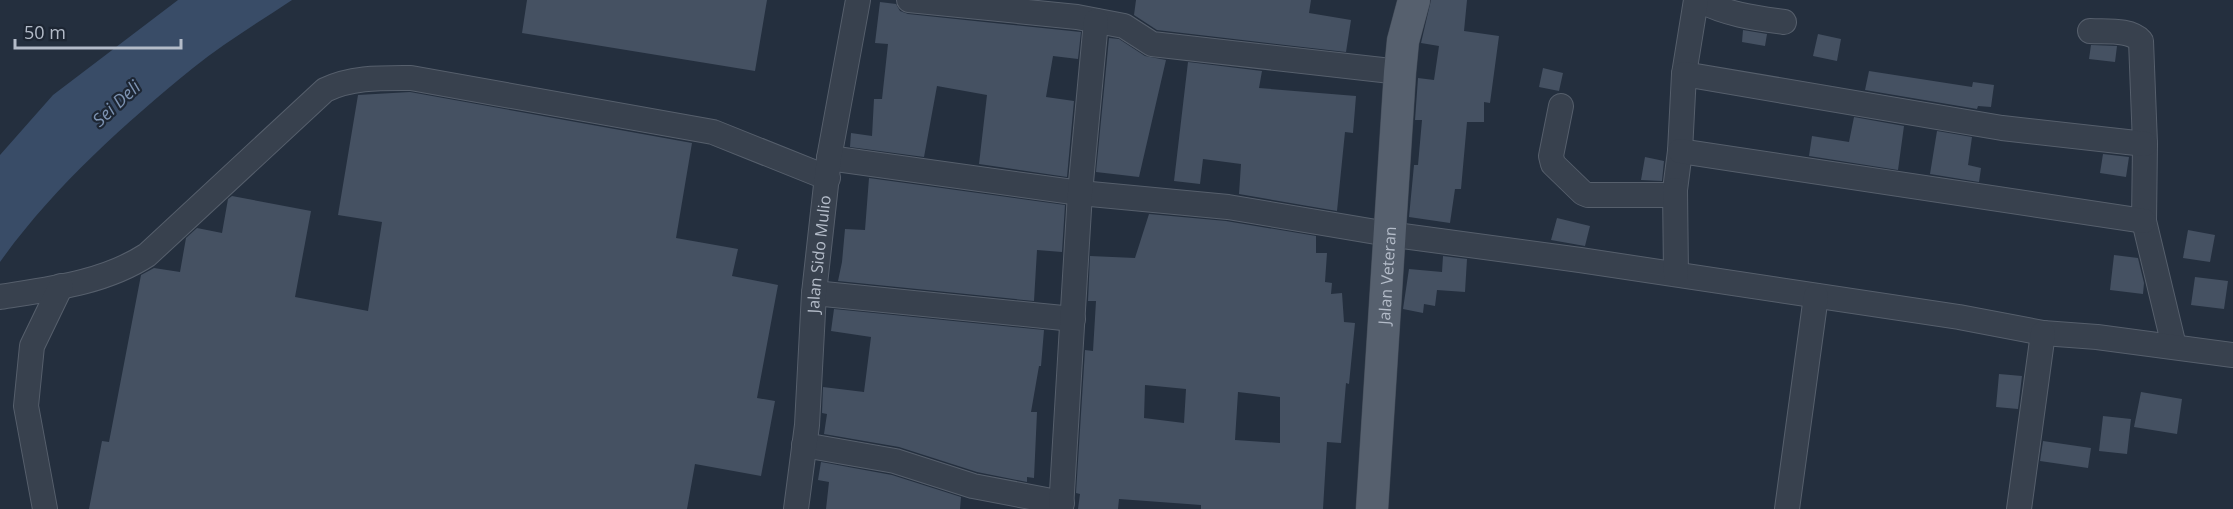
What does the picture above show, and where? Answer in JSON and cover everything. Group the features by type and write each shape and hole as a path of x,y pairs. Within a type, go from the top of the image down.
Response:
{"main road":[{"name":"Jalan Veteran","path":"1394,0 1403,41"},
{"name":"Jalan Veteran","path":"1372,509 1400,72 1403,41 1414,0"}],"street":[{"name":"Jalan Sido Mulio","path":"796,509 804,445 814,293 829,168 858,0"},
{"path":"909,0 1124,26 1152,44 1400,72"},
{"path":"1676,274 1675,190 1680,151 1684,74 1697,0 1738,16 1784,22"},
{"path":"804,445 895,461 973,486 1061,506 1080,193 1096,21"},
{"path":"2090,31 2128,33 2136,35 2142,41 2145,144 2144,221 2174,346"},
{"path":"1684,74 2002,128 2145,144"},
{"path":"0,297 51,288 108,274 132,265 147,255 325,90 341,82 374,78 411,78 704,131 829,168 1228,207 1388,234 1676,274 1959,317 2043,333 2097,337 2233,355"},
{"path":"1561,106 1551,156 1553,164 1583,193 1668,195 1675,190"},
{"path":"1680,151 2144,221"},
{"path":"45,509 26,406 32,346 51,288"},
{"path":"814,293 1073,319"},
{"path":"1787,509 1816,296"},
{"path":"2019,509 2043,333"}],"water":[{"name":"Sei Deli","path":"178,0 292,0 205,59 115,135 42,209 0,262 0,155 53,95"}],"building":[{"path":"527,0 767,0 755,71 522,33"},
{"path":"1136,0 1311,0 1309,13 1351,20 1346,52 1157,30 1134,15"},
{"path":"1431,0 1467,0 1464,31 1499,36 1490,103 1484,102 1484,122 1467,122 1461,189 1455,189 1450,223 1409,217 1414,165 1418,165 1422,120 1415,120 1418,78 1434,80 1439,46 1421,43"},
{"path":"880,2 896,4 900,11 908,14 1081,32 1078,59 1053,56 1046,97 1074,101 1067,177 979,164 987,95 937,86 924,157 850,147 851,133 872,136 874,99 882,99 888,44 875,43"},
{"path":"1743,30 1767,34 1765,46 1742,42"},
{"path":"1818,34 1841,39 1837,61 1813,56"},
{"path":"1109,38 1119,39 1145,56 1166,60 1139,177 1096,172"},
{"path":"2091,45 2117,46 2115,62 2089,59"},
{"path":"1188,62 1262,71 1259,88 1356,96 1353,133 1345,132 1337,211 1239,194 1241,164 1203,159 1200,184 1174,181"},
{"path":"1543,68 1563,73 1559,91 1539,87"},
{"path":"1869,71 1972,87 1973,82 1994,85 1991,107 1978,106 1977,109 1865,90"},
{"path":"410,92 692,143 676,238 738,249 732,276 778,285 757,398 775,401 761,476 695,464 687,509 89,509 102,441 109,442 141,275 154,268 180,272 186,238 197,228 222,233 228,199 232,196 311,211 295,297 368,311 382,222 338,215 358,95"},
{"path":"1854,117 1904,126 1898,170 1809,156 1812,136 1849,142"},
{"path":"1937,131 1972,137 1968,165 1981,168 1979,182 1930,174"},
{"path":"2103,154 2129,157 2126,177 2100,173"},
{"path":"1645,157 1664,161 1662,181 1641,180"},
{"path":"869,178 1065,205 1062,252 1037,250 1034,301 838,281 845,229 865,230"},
{"path":"1149,214 1226,221 1316,236 1316,253 1327,253 1325,282 1332,283 1331,294 1342,293 1344,322 1355,323 1349,384 1346,383 1341,443 1327,442 1323,509 1201,509 1201,505 1119,499 1118,509 1078,509 1080,494 1076,493 1085,350 1093,351 1096,301 1088,301 1090,256 1135,258","holes":["1145,385 1186,389 1184,423 1144,418","1238,392 1280,397 1280,443 1235,440"]},
{"path":"1557,218 1590,226 1585,246 1551,240"},
{"path":"2188,230 2215,235 2210,262 2183,258"},
{"path":"2114,255 2138,258 2144,283 2143,294 2110,290"},
{"path":"1443,256 1467,259 1465,292 1437,290 1435,306 1424,304 1423,313 1403,309 1409,269 1442,272"},
{"path":"2195,277 2228,281 2224,309 2191,305"},
{"path":"834,309 1044,330 1041,366 1039,366 1031,412 1037,412 1034,478 1027,477 1027,482 977,472 899,447 824,434 827,414 822,413 823,387 864,392 871,337 831,331"},
{"path":"1999,374 2022,376 2018,409 1996,407"},
{"path":"2141,392 2182,399 2177,434 2134,427"},
{"path":"2103,416 2131,419 2127,454 2099,451"},
{"path":"2043,441 2091,448 2088,468 2040,461"},
{"path":"821,462 892,475 961,497 960,509 826,509 829,482 818,480"}]}
